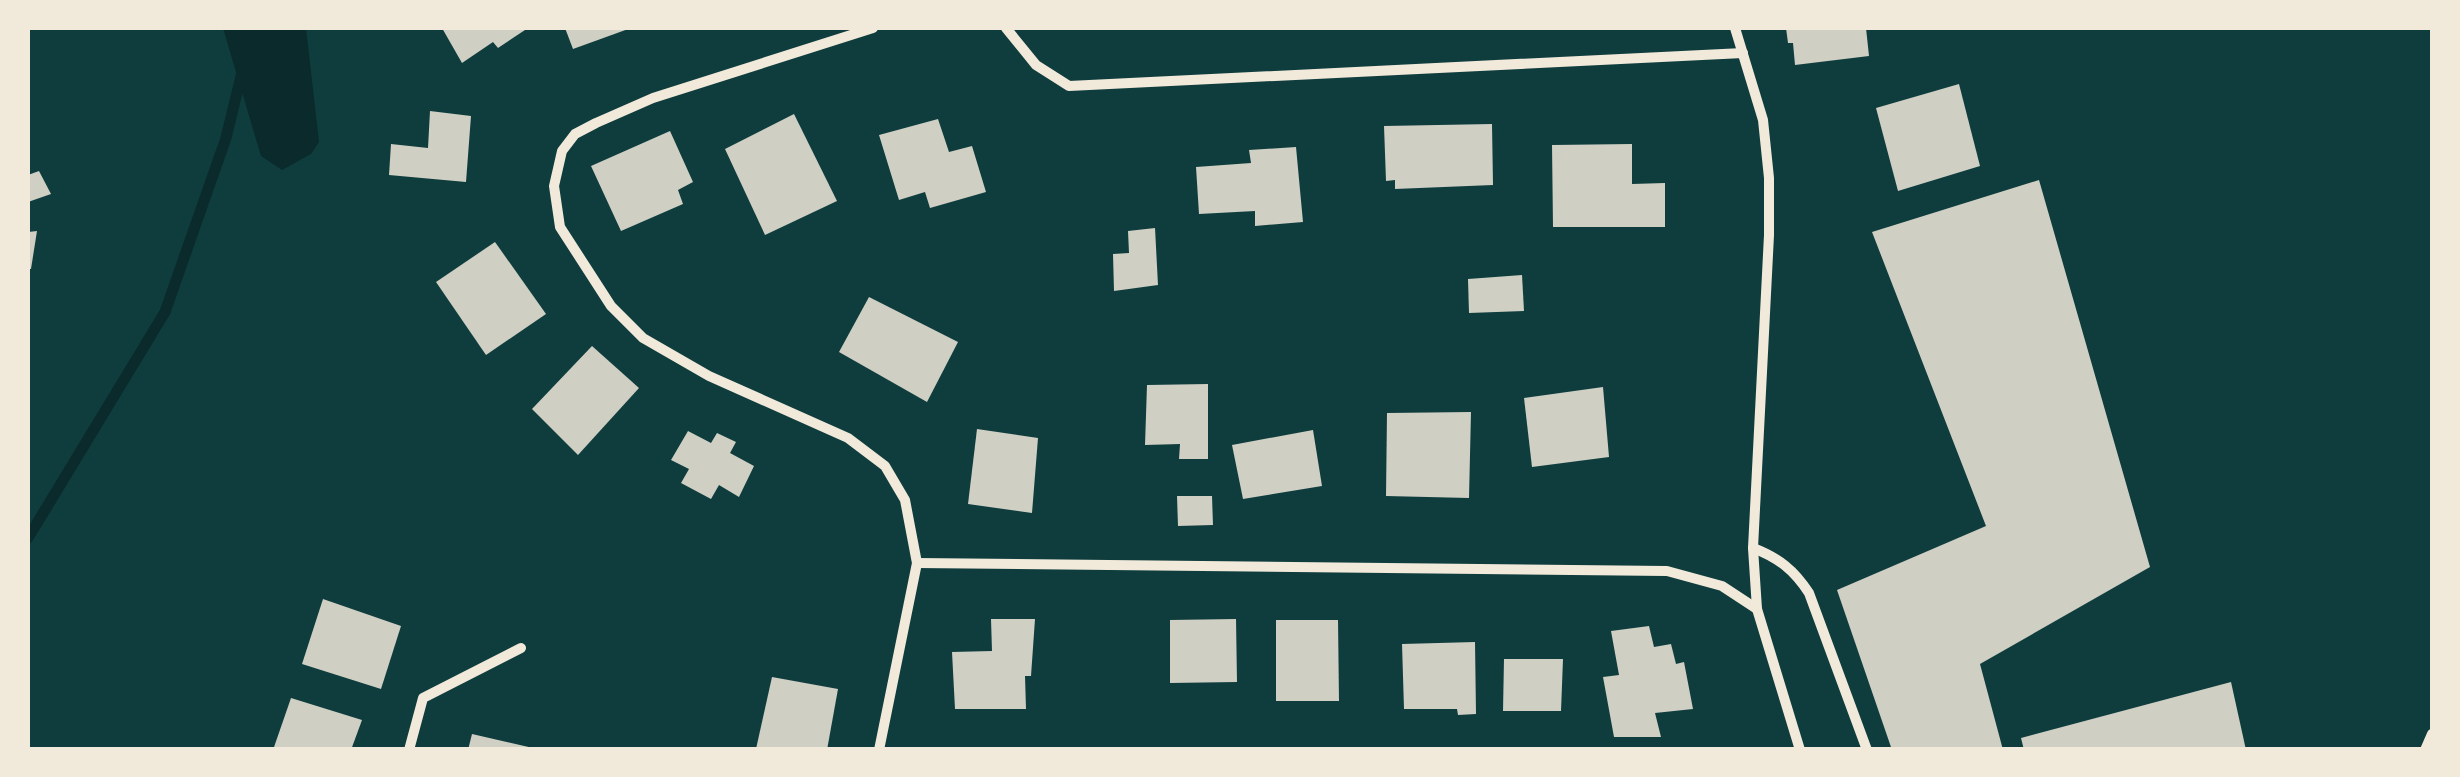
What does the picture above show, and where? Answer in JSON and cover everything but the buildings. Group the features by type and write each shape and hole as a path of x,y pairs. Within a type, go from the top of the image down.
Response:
{"street":[{"path":"873,28 653,98 596,122 575,134 562,151 554,186 560,227 611,306 642,338 708,376 848,438 885,466 905,500 917,563 879,750"},
{"path":"1006,28 1036,65 1069,86 1743,53"},
{"path":"1735,28 1763,120 1769,178 1754,548 1757,609 1800,750"},
{"path":"1754,548 1776,557 1809,594 1867,750"},
{"path":"917,563 1667,571 1722,586 1757,609"},
{"path":"409,750 423,698 521,648"},
{"path":"2424,750 2432,734"}],"water":[{"path":"223,28 306,28 319,142 311,154 282,170 261,156"}],"waterway":[{"path":"28,538 165,312 226,138 243,68"}]}
